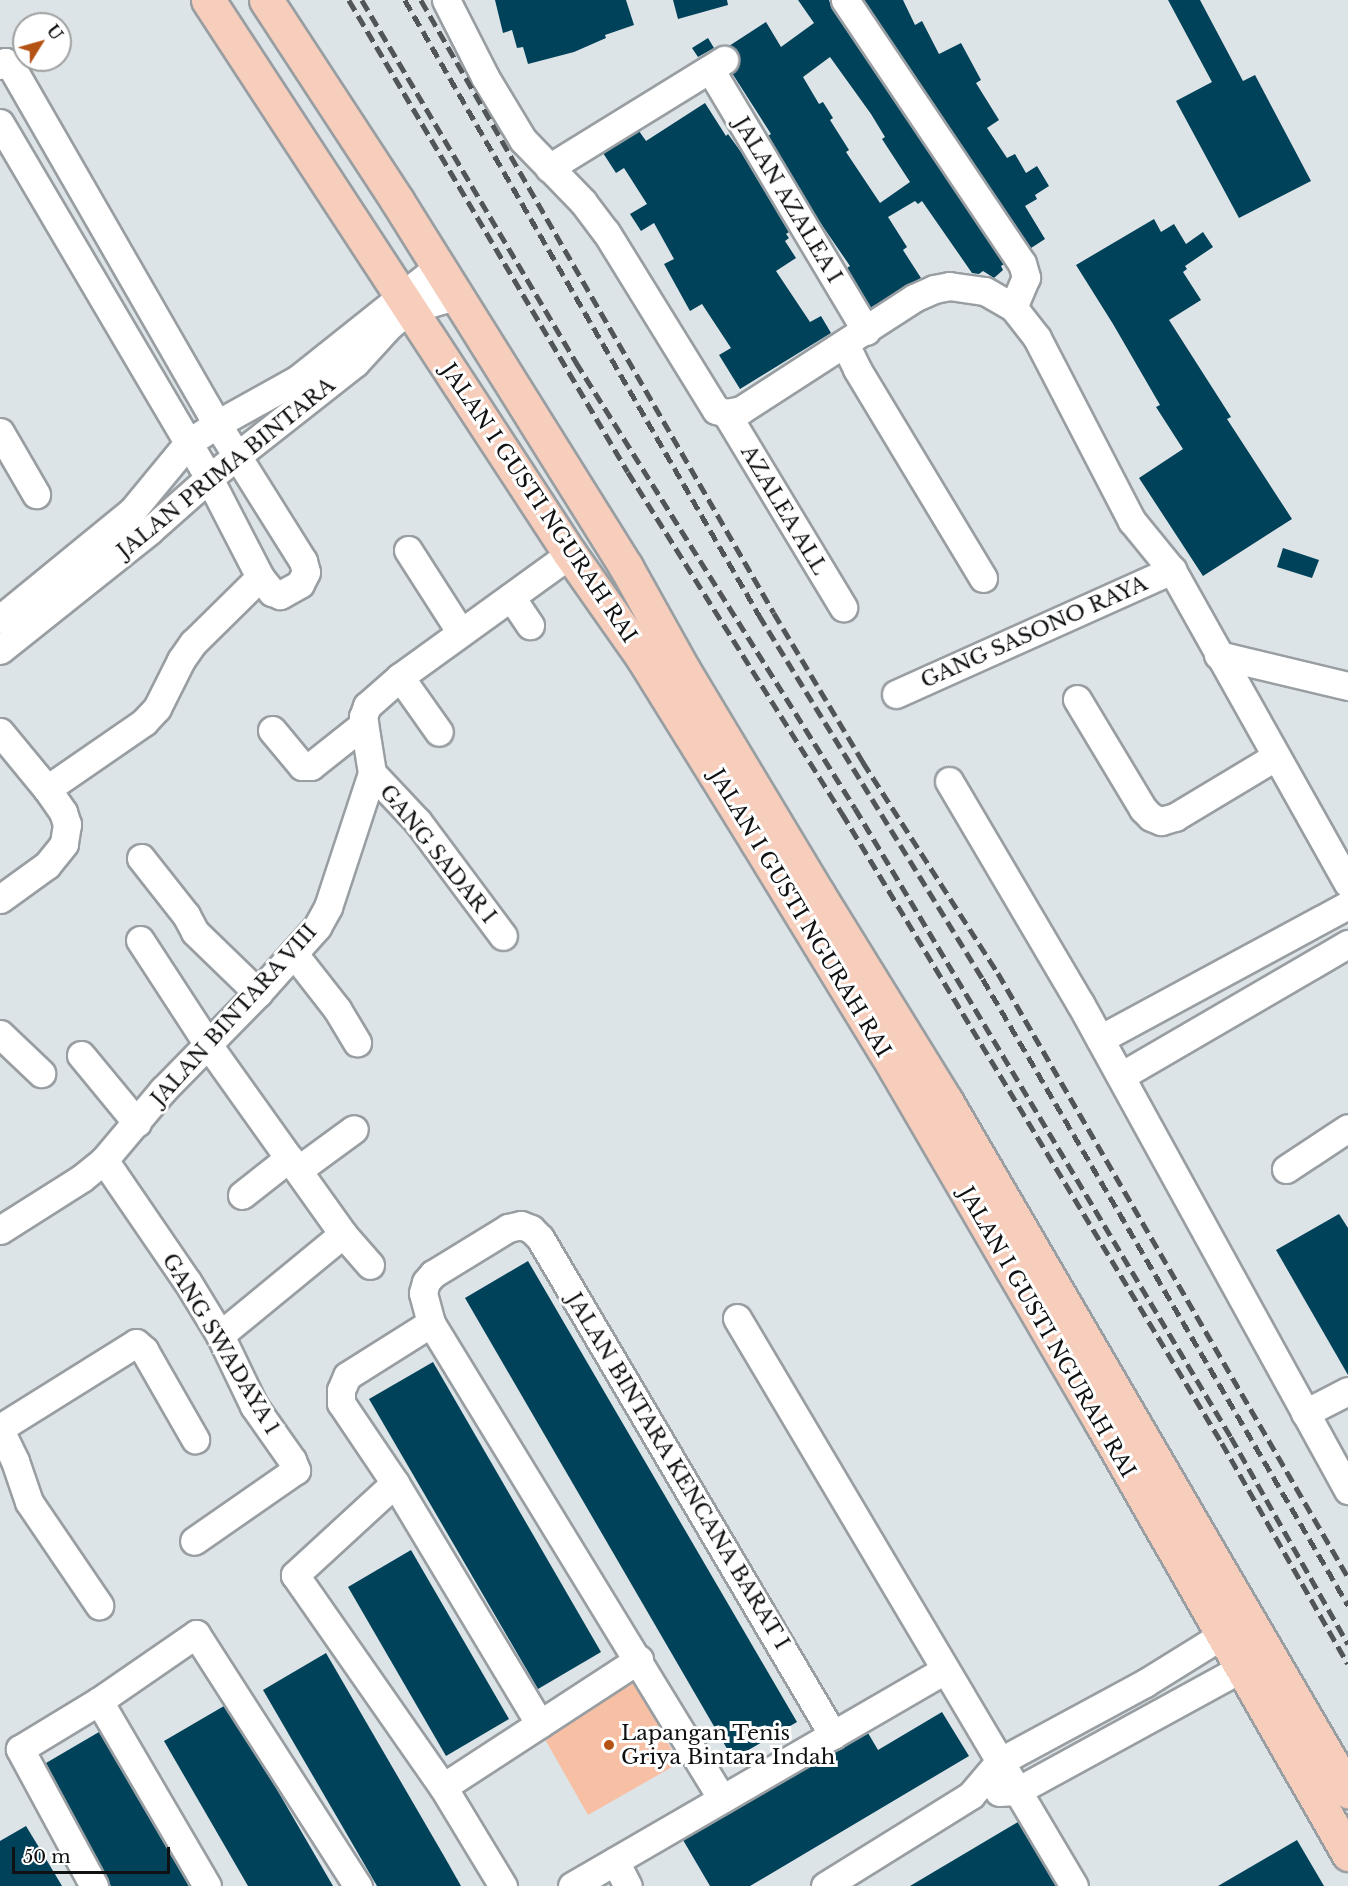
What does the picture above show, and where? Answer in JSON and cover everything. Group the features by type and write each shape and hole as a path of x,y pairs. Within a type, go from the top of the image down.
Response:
{"main road":[{"name":"JALAN I GUSTI NGURAH RAI","path":"208,0 570,554 643,658 896,1070 1348,1791"},
{"name":"JALAN I GUSTI NGURAH RAI","path":"266,0 398,202 455,297 626,567 788,843 946,1101 1242,1668 1348,1854"}],"street":[{"name":"AZALEA ALL","path":"446,0 485,77 524,140 583,202 606,232 716,410 726,413 843,607"},
{"path":"845,0 1022,262 1026,277 1013,308"},
{"path":"0,65 5,63 11,66 217,424 303,561 306,572 300,584 280,595 272,592 260,577 209,478 0,123"},
{"name":"JALAN AZALEA I","path":"549,168 718,64 856,338 857,369 983,578"},
{"name":"JALAN PRIMA BINTARA","path":"0,650 149,531 209,478 355,363 437,268"},
{"path":"726,413 741,410 856,338 914,298 949,286 986,291 1013,308 1037,338 1132,521 1172,570 1275,757 1348,883"},
{"name":"JALAN PRIMA BINTARA","path":"0,619 132,511 188,443 217,424 298,379 406,303 455,297"},
{"path":"0,432 36,494"},
{"path":"408,550 461,633"},
{"path":"272,730 302,766 311,766 364,724 363,717 368,706 400,676 570,554"},
{"name":"GANG SASONO RAYA","path":"896,694 1172,570"},
{"path":"47,789 144,722 157,708 193,643 260,577"},
{"path":"511,597 530,625"},
{"path":"1218,655 1348,686"},
{"path":"400,676 439,732"},
{"path":"1077,699 1143,809 1151,817 1161,820 1175,817 1275,757"},
{"name":"JALAN BINTARA VIII","path":"0,1230 82,1178 104,1160 164,1090 209,1046 317,927 327,907 372,773 364,724"},
{"path":"0,732 47,789 63,812 67,824 64,844 34,876 0,899"},
{"name":"GANG SADAR I","path":"372,773 418,822 503,936"},
{"path":"949,781 1121,1076 1348,1490"},
{"path":"141,858 186,915 195,932 258,993"},
{"path":"1100,1039 1348,905"},
{"path":"140,940 209,1046 343,1234 370,1265"},
{"path":"1121,1076 1348,944"},
{"path":"294,954 337,1009 357,1042"},
{"path":"1,1036 40,1073"},
{"path":"81,1055 137,1123"},
{"path":"242,1195 354,1129"},
{"path":"1286,1169 1344,1140"},
{"name":"GANG SWADAYA 1","path":"104,1160 187,1281 220,1335 254,1407 292,1460 296,1470 194,1541"},
{"name":"JALAN BINTARA KENCANA BARAT I","path":"431,1323 423,1293 426,1282 433,1274 508,1228 521,1225 531,1229 540,1238 833,1735"},
{"path":"220,1335 343,1234"},
{"path":"737,1318 1074,1886"},
{"path":"540,1724 395,1483 342,1403 341,1389 347,1376 431,1323 639,1659 722,1799"},
{"path":"99,1605 28,1502 15,1461 0,1429 136,1343 144,1350 195,1439"},
{"path":"1305,1413 1348,1391"},
{"path":"395,1483 295,1575 442,1787 503,1886"},
{"path":"94,1886 20,1749 99,1701 196,1634 358,1886"},
{"path":"825,1886 971,1795 999,1762 1145,1683 1224,1634"},
{"path":"442,1787 639,1659"},
{"path":"971,1795 1017,1791 1242,1668"},
{"path":"572,1886 945,1670"},
{"path":"1145,1683 1162,1712"},
{"path":"99,1701 207,1886"},
{"path":"615,1861 628,1886"}],"shaded area":[{"name":"Lapangan Tenis Griya Bintara Indah","path":"630,1675 679,1763 588,1815 538,1727"}],"building":[{"path":"495,0 626,0 634,25 605,35 606,38 574,52 528,64 523,47 517,48 512,30 503,33"},
{"path":"673,0 727,0 728,5 678,19"},
{"path":"798,0 829,0 832,9 1004,264 1001,266 1003,270 994,278 983,271 979,274 972,273 922,201 918,204 915,201 888,217 907,247 903,250 921,278 870,308 847,268 850,266 815,215 768,136 771,134 732,73 738,67 740,59 737,51 729,46 766,22 781,47 814,23","holes":["830,57 885,137 882,139 910,182 880,203 846,152 849,150 830,120 833,118 823,102 819,104 803,77"]},
{"path":"864,0 903,0 915,25 922,21 939,54 961,43 981,80 976,83 999,120 987,128 1007,158 1015,154 1026,173 1037,166 1049,186 1035,195 1037,199 1025,206 1045,239 1031,248"},
{"path":"1168,0 1200,0 1243,81 1255,75 1311,181 1239,218 1176,101 1212,82"},
{"path":"708,38 714,48 698,57 692,48"},
{"path":"705,103 726,136 728,134 741,152 789,232 786,234 789,238 785,241 796,258 776,271 810,322 821,316 831,333 740,389 719,355 731,348 702,304 690,311 664,264 674,259 654,223 641,231 630,214 647,204 624,168 616,173 603,153 639,131 646,141"},
{"path":"1154,219 1161,232 1174,224 1186,244 1203,232 1213,247 1185,266 1187,269 1183,272 1201,300 1169,320 1231,417 1227,419 1292,519 1203,576 1139,478 1183,449 1156,407 1160,405 1113,324 1076,265"},
{"path":"1283,548 1319,560 1312,578 1277,567"},
{"path":"1339,1214 1348,1228 1348,1375 1276,1250"},
{"path":"528,1261 797,1722 733,1759 465,1298"},
{"path":"433,1362 601,1652 538,1689 369,1399"},
{"path":"411,1550 509,1719 446,1756 348,1587"},
{"path":"326,1653 461,1886 377,1886 263,1690"},
{"path":"224,1706 276,1788 333,1886 248,1886 164,1741"},
{"path":"942,1712 969,1756 750,1886 710,1886 683,1840 868,1733 878,1750"},
{"path":"99,1732 189,1886 111,1886 46,1763"},
{"path":"1018,1822 1056,1886 910,1886 1001,1832"},
{"path":"26,1826 62,1886 0,1886 0,1841"},
{"path":"1297,1840 1324,1886 1218,1886"}],"railway":[{"path":"349,0 628,472 842,813 1222,1443 1348,1664"},
{"path":"362,0 576,362 855,808 1231,1437 1348,1644"},
{"path":"405,0 759,615 983,979 1348,1605"},
{"path":"421,0 774,613 863,762 998,973 1348,1577"}],"place":[{"name":"Lapangan Tenis Griya Bintara Indah","path":"609,1745"}]}
